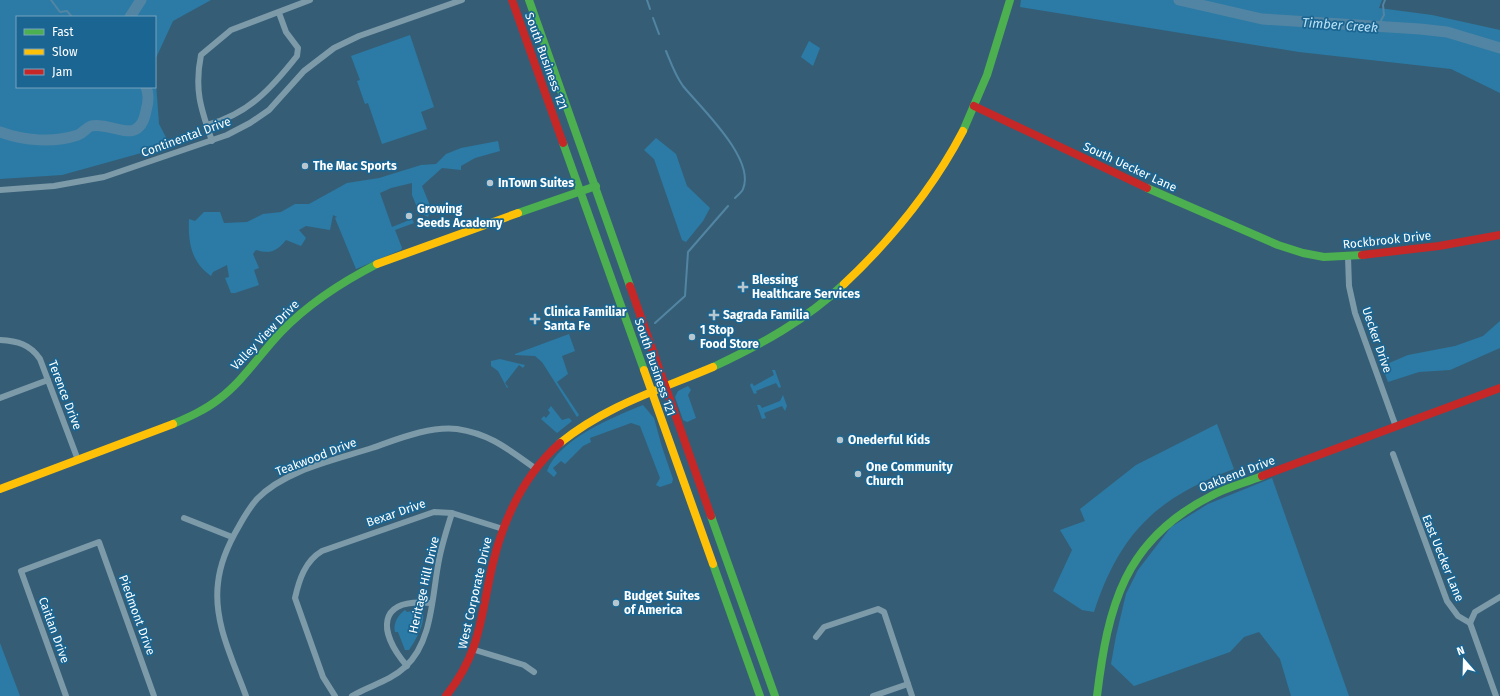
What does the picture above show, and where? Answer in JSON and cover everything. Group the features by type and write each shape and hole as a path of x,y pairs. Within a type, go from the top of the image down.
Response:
{"street":[{"path":"212,141 200,109 197,91 197,75 201,55 231,30 310,0"},
{"name":"Continental Drive","path":"0,190 39,188 104,177 212,141 244,127 262,114 279,100 304,71 339,45 462,0"},
{"name":"South Business 121","path":"512,0 760,696"},
{"name":"South Business 121","path":"529,0 775,696"},
{"name":"West Corporate Drive","path":"446,696 467,668 475,650 480,636 492,566 503,529 520,495 536,469 559,445 582,427 617,406 723,362 766,340 804,315 852,276 882,248 919,205 937,178 974,106 987,76 1010,0"},
{"path":"206,126 246,108 266,93 297,56 298,48 286,32 279,13"},
{"name":"South Uecker Lane","path":"974,106 1135,183 1278,245"},
{"name":"Valley View Drive","path":"0,489 171,424 206,408 234,384 280,333 303,311 323,294 353,275 382,261 596,186"},
{"name":"Rockbrook Drive","path":"1278,245 1303,253 1324,257 1348,257 1455,244 1500,235"},
{"name":"Uecker Drive","path":"1348,257 1349,286 1355,314 1396,427"},
{"name":"Terence Drive","path":"0,340 17,342 30,348 40,359 78,460"},
{"path":"0,398 48,380"},
{"name":"Oakbend Drive","path":"1097,696 1113,604 1131,564 1152,536 1194,504 1212,495 1500,388"},
{"name":"Teakwood Drive","path":"246,696 218,612 218,583 223,562 232,537 256,500 285,478 393,441 432,430 455,429 489,437 536,469"},
{"name":"East Uecker Lane","path":"1393,454 1447,601 1458,616 1470,623 1475,612 1500,597"},
{"name":"Bexar Drive","path":"335,696 323,677 295,598 304,570 312,557 322,551 434,512 452,513 503,529"},
{"name":"Heritage Hill Drive","path":"352,696 389,680 407,666 419,650 427,627 439,559 452,513"},
{"path":"184,518 232,537"},
{"name":"Caitlan Drive","path":"66,696 21,572 99,542"},
{"name":"Piedmont Drive","path":"99,542 154,696"},
{"path":"710,556 724,551"},
{"path":"407,666 394,651 388,637 386,628 388,618 393,610 404,603 431,603"},
{"path":"816,637 824,627 878,609 884,612 912,696"},
{"path":"1470,623 1496,696"},
{"path":"475,650 524,665 534,672"},
{"path":"873,696 908,684"}],"shaded area":[{"path":"0,0 211,0 173,21 156,58 156,16 16,16 16,88 156,88 156,83 159,124 170,145 62,175 0,179"},
{"path":"1021,0 1382,0 1379,8 1432,15 1500,30 1500,93 1451,69 1299,52 1020,7"},
{"path":"410,35 434,107 421,112 427,129 382,144 368,103 365,104 357,81 360,80 351,56"},
{"path":"809,41 820,48 813,66 801,57"},
{"path":"656,138 676,154 687,186 710,208 703,221 686,242 682,240 654,159 644,150"},
{"path":"498,141 500,151 475,158 461,166 461,170 442,168 422,186 431,208 428,217 419,212 412,195 412,183 391,188 380,193 392,227 412,219 414,223 395,230 402,248 401,250 356,269 335,218 337,217 333,215 330,230 306,226 299,230 306,238 301,246 286,240 279,247 269,252 256,250 253,254 259,268 254,270 259,285 235,293 231,293 225,278 229,277 227,265 213,272 211,276 199,264 192,251 189,236 189,219 195,221 204,212 220,212 224,223 247,222 263,214 281,212 295,204 309,204 347,183 379,178 421,165 436,164 446,154 461,148"},
{"path":"1500,321 1500,348 1450,370 1419,372 1388,382 1382,366 1408,355 1455,346 1483,336"},
{"path":"569,334 575,351 562,356 568,374 557,382 579,415 577,417 542,362 535,356 515,355"},
{"path":"500,359 525,365 523,368 519,365 505,383 508,387 507,388 498,371 491,366 491,361"},
{"path":"772,370 775,370 781,387 779,388 776,383 756,391 757,393 754,394 750,385 752,383 754,386 774,375"},
{"path":"688,386 691,390 688,395 696,418 687,422 683,420 675,397 678,391"},
{"path":"783,395 787,406 785,411 782,406 764,413 766,418 762,419 757,405 760,405 762,408 780,401"},
{"path":"643,405 654,418 673,479 672,483 660,487 656,485 660,478 640,426 631,423 590,438 591,442 583,446 565,464 561,461 553,468 557,473 554,477 547,471 553,459 563,449 588,430"},
{"path":"551,406 562,420 569,418 572,421 557,433 541,419 544,416 546,418 550,413 548,410"},
{"path":"1217,424 1234,469 1183,492 1162,506 1144,522 1129,540 1116,560 1104,584 1094,612 1082,610 1053,591 1072,550 1060,530 1085,521 1080,509 1136,465"},
{"path":"1272,478 1349,696 1291,696 1280,659 1259,632 1244,637 1230,652 1134,686 1111,664 1126,594 1138,570 1171,527 1208,504"},
{"path":"418,608 422,609 422,625 412,646 409,650 405,650 398,632 395,632 395,622 400,614 405,610 407,612 418,610"},
{"path":"0,643 20,696 0,696"}],"waterway":[{"path":"51,0 60,12 67,11 71,16"},
{"name":"Timber Creek","path":"131,16 141,0"},
{"path":"647,0 650,9"},
{"name":"Timber Creek","path":"1179,0 1262,19 1447,32 1500,48"},
{"path":"1378,26 1384,15 1383,5 1385,0"},
{"path":"653,18 659,34"},
{"path":"666,51 680,82 724,134 742,163 745,177 743,189 735,198"},
{"name":"Timber Creek","path":"0,132 29,139 49,140 69,138 78,135 91,126 99,125 131,131 137,128 142,122 146,111 148,102 146,88"},
{"path":"655,323 685,296 688,252 728,206"}],"traffic: fast":[{"path":"529,0 630,286"},
{"path":"963,131 987,75 1010,0"},
{"path":"563,143 644,370"},
{"path":"518,213 596,186"},
{"path":"1147,188 1278,245 1303,253 1324,257 1362,255"},
{"path":"173,424 203,410 214,403 244,376 273,340 302,312 338,286 377,264"},
{"path":"713,367 782,331 814,309 844,284"},
{"path":"1097,696 1101,663 1107,633 1115,605 1126,579 1140,555 1158,533 1182,514 1217,493 1262,476"},
{"path":"711,516 775,696"},
{"path":"713,564 760,696"}],"traffic: slow":[{"path":"844,284 862,267 910,213 951,153 963,131"},
{"path":"377,264 518,213"},
{"path":"560,443 596,418 615,408 713,367"},
{"path":"644,370 713,564"},
{"path":"0,489 173,424"}],"traffic: jam":[{"path":"512,0 563,143"},
{"path":"974,106 1147,188"},
{"path":"1362,255 1439,246 1500,235"},
{"path":"630,286 711,516"},
{"path":"1262,476 1500,388"},
{"path":"446,696 458,679 473,648 482,617 493,563 510,513 536,468 560,443"}],"place":[{"name":"The Mac Sports","path":"305,166"},
{"name":"InTown Suites","path":"490,183"},
{"name":"Growing Seeds Academy","path":"409,216"},
{"name":"Blessing Healthcare Services","path":"743,287"},
{"name":"Sagrada Familia","path":"714,315"},
{"name":"Clinica Familiar Santa Fe","path":"535,319"},
{"name":"1 Stop Food Store","path":"692,337"},
{"name":"Onederful Kids","path":"840,440"},
{"name":"One Community Church","path":"858,474"},
{"name":"Budget Suites of America","path":"616,603"}]}
